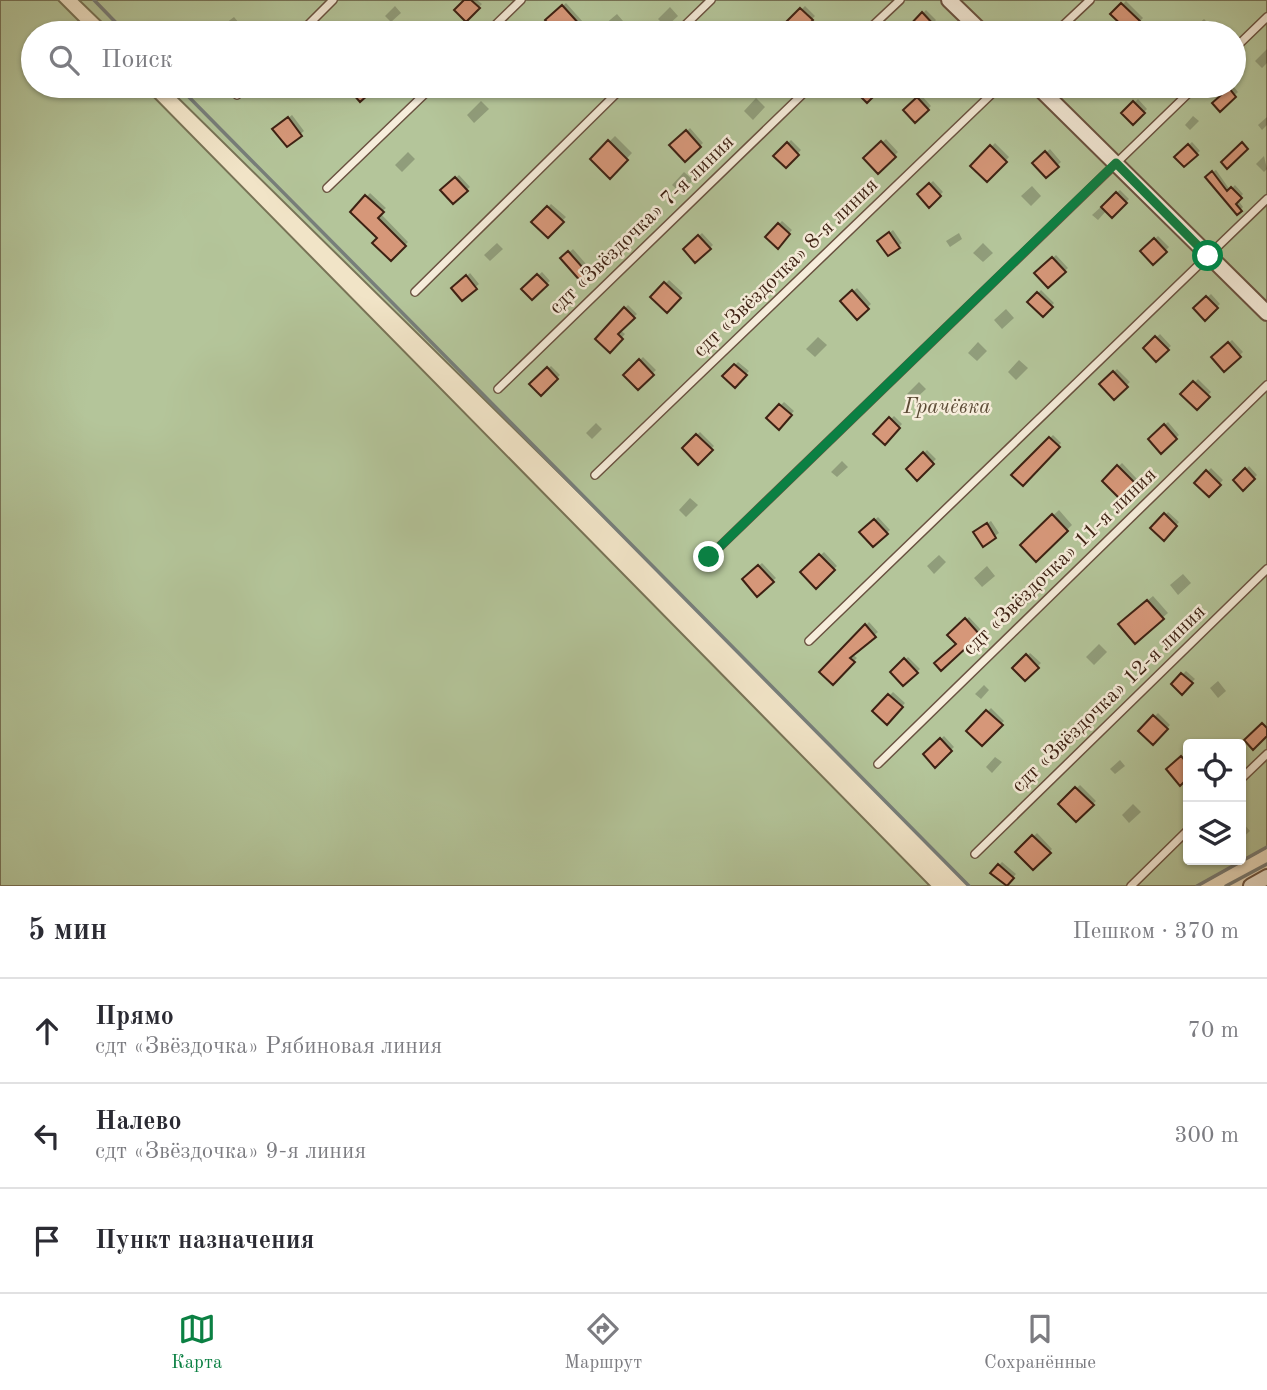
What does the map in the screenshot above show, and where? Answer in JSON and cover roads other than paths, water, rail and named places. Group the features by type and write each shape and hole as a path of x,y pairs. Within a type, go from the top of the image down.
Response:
{"street":[{"path":"949,0 971,21"},
{"path":"1049,98 1267,313"},
{"path":"1251,886 1267,877"}],"lane":[{"path":"312,21 333,0"},
{"path":"499,21 521,0"},
{"path":"689,21 711,0"},
{"path":"878,21 900,0"},
{"path":"1068,21 1090,0"},
{"path":"1246,37 1267,17"},
{"path":"327,188 421,98"},
{"path":"415,292 612,98"},
{"name":"сдт «Звёздочка» 7-я линия","path":"498,389 799,98"},
{"name":"сдт «Звёздочка» 8-я линия","path":"595,475 988,98"},
{"path":"709,557 1184,98"},
{"path":"809,641 1267,199"},
{"name":"сдт «Звёздочка» 11-я линия","path":"878,764 1267,385"},
{"name":"сдт «Звёздочка» 12-я линия","path":"975,854 1267,569"},
{"path":"1246,774 1267,754"},
{"path":"1131,886 1183,835"}],"waterway":[{"path":"94,0 114,21"},
{"path":"190,98 969,886"},
{"path":"1197,886 1267,847"},
{"path":"1226,886 1267,864"}],"park label":[{"name":"Грачёвка","path":"947,407"}]}
